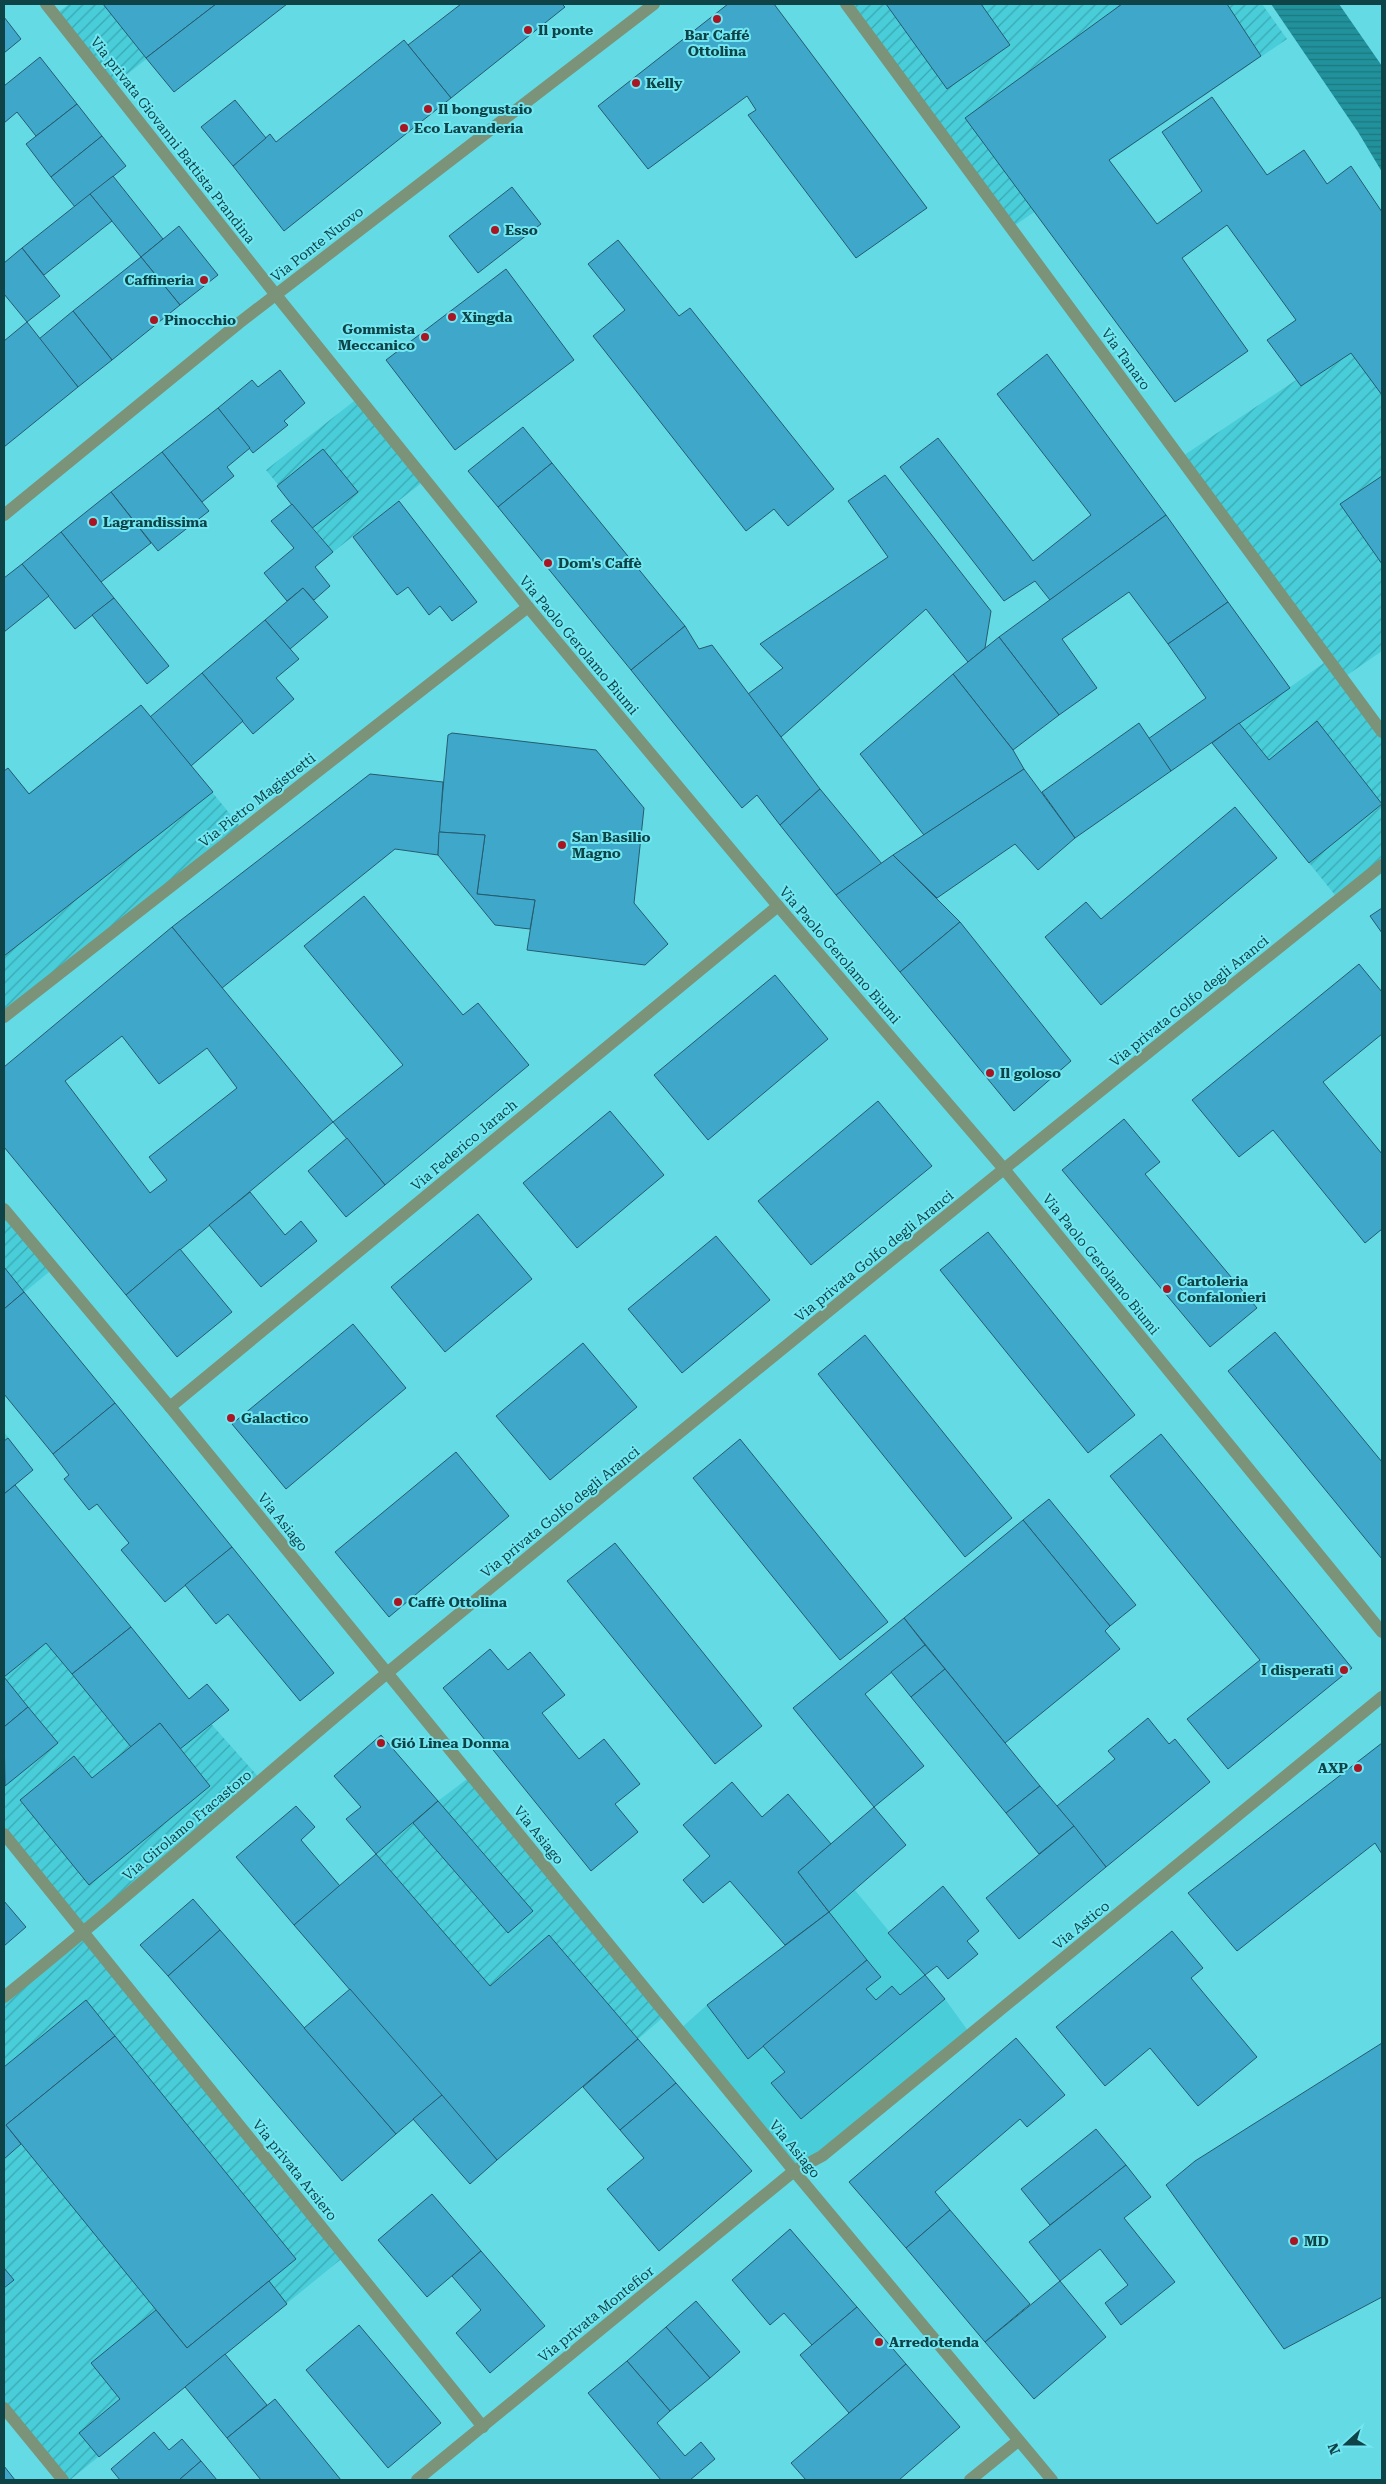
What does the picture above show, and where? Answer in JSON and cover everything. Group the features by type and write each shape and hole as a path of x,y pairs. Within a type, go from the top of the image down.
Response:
{"street":[{"name":"Via privata Giovanni Battista Prandina","path":"46,4 276,295"},
{"name":"Via Ponte Nuovo","path":"4,515 276,295 654,4"},
{"name":"Via Tanaro","path":"846,4 1382,732"},
{"name":"Via Paolo Gerolamo Biumi","path":"276,295 528,607 778,906 1004,1169 1382,1632"},
{"name":"Via Pietro Magistretti","path":"4,1017 528,607"},
{"name":"Via privata Golfo degli Aranci","path":"387,1673 1004,1169 1382,865"},
{"name":"Via Federico Jarach","path":"170,1408 778,906"},
{"name":"Via Asiago","path":"4,1209 170,1408 794,2171 1052,2480"},
{"name":"Via Girolamo Fracastoro","path":"4,1997 85,1932 387,1673"},
{"name":"Via Astico","path":"794,2171 822,2156 1382,1697"},
{"name":"Via privata Arsiero","path":"4,1834 483,2427"},
{"name":"Via privata Montefior","path":"418,2480 794,2171"},
{"path":"4,2408 63,2480"},
{"path":"970,2480 1018,2441"}],"shaded area":[{"path":"69,4 216,4 111,87 55,15"},
{"path":"846,4 1262,4 1287,39 1011,228"},
{"path":"1271,4 1339,4 1382,66 1382,172 1358,132"},
{"path":"1382,322 1382,651 1343,678 1382,732 1382,865 1339,900 1212,743 1328,660 1180,458"},
{"path":"358,398 424,481 333,552 266,470"},
{"path":"141,705 243,830 4,1017 4,771 8,768 29,793"},
{"path":"4,1209 54,1268 4,1309"},
{"path":"4,1432 33,1470 15,1485 189,1699 262,1781 85,1932 4,1834"},
{"path":"471,1776 666,2015 497,2160 294,1925 438,1801"},
{"path":"854,1889 945,1999 971,2035 794,2171 679,2030 707,2005 829,1912"},
{"path":"85,1932 345,2256 70,2480 63,2480 4,2408 4,1997"}],"building":[{"path":"103,4 216,4 146,58"},
{"path":"216,4 287,4 174,92 146,58"},
{"path":"461,4 562,4 565,7 451,98 408,45"},
{"path":"728,4 774,4 927,208 856,258 748,115 756,110 747,96 648,169 598,106"},
{"path":"886,4 981,4 1010,45 947,89"},
{"path":"1122,4 1227,4 1261,56 1109,160 1157,224 1202,191 1162,132 1212,97 1267,175 1304,150 1327,184 1351,166 1382,212 1382,395 1351,353 1301,386 1267,340 1296,320 1227,225 1182,258 1248,351 1175,402 965,118"},
{"path":"4,17 21,39 4,53"},
{"path":"404,40 451,98 284,231 233,166 270,134 276,142"},
{"path":"40,57 77,104 36,136 17,112 4,123 4,86"},
{"path":"235,100 266,138 233,166 201,127"},
{"path":"77,104 102,136 51,177 26,144"},
{"path":"102,136 126,166 75,207 51,177"},
{"path":"113,176 163,239 141,257 90,194"},
{"name":"Esso","path":"512,187 541,224 478,273 449,236"},
{"path":"90,194 112,221 44,275 22,248"},
{"path":"179,226 218,275 180,305 141,257"},
{"path":"618,240 679,316 690,308 834,489 788,526 774,509 746,531 593,336 625,310 588,264"},
{"path":"22,248 60,296 27,322 4,294 4,263"},
{"path":"141,257 180,305 112,360 73,311"},
{"path":"506,269 574,360 455,450 386,360"},
{"path":"73,311 112,360 78,387 39,339"},
{"path":"27,322 78,387 4,447 4,341"},
{"path":"1047,354 1166,515 1050,600 1035,581 1004,601 900,467 938,438 1033,561 1091,515 997,394"},
{"path":"280,370 305,403 284,421 288,425 253,453 218,408 252,380 258,387"},
{"path":"218,408 250,448 227,467 234,476 202,502 162,452"},
{"path":"523,427 552,463 498,507 468,471"},
{"path":"323,449 358,492 311,529 277,486"},
{"path":"162,452 209,511 158,551 111,492"},
{"path":"552,463 685,626 631,670 498,507"},
{"path":"885,475 991,611 985,648 968,662 926,609 781,737 748,694 783,668 760,644 888,557 848,501"},
{"path":"1382,476 1382,564 1340,504"},
{"path":"111,492 151,543 101,582 61,532"},
{"path":"399,501 477,602 452,621 440,606 429,615 408,587 397,595 353,537"},
{"path":"292,504 333,552 315,567 330,586 314,600 303,588 287,601 264,573 294,548 271,521"},
{"path":"1166,515 1228,602 1168,644 1129,592 1062,639 1097,688 1059,715 999,637"},
{"path":"61,532 114,598 75,629 22,564"},
{"path":"22,564 49,596 4,632 4,578"},
{"path":"303,588 328,617 290,649 265,620"},
{"path":"114,598 169,666 147,684 92,615"},
{"path":"1228,602 1290,688 1171,771 1148,739 1206,698 1168,644"},
{"path":"265,620 299,659 276,678 294,699 253,734 202,673"},
{"path":"685,626 699,649 712,645 820,789 780,825 757,795 742,808 631,670"},
{"path":"999,637 1059,715 1013,750 953,674"},
{"path":"202,673 243,721 191,766 150,717"},
{"path":"953,674 1013,750 1024,769 924,835 860,754"},
{"path":"141,705 213,792 4,956 4,771 8,768 29,794"},
{"path":"1317,721 1382,804 1309,863 1212,743 1239,723 1269,760"},
{"path":"1139,723 1171,771 1075,838 1042,792"},
{"name":"San Basilio Magno","path":"452,733 596,750 644,808 634,903 668,944 645,965 527,950 535,900 477,894 485,835 439,832 448,735"},
{"path":"1024,769 1075,838 1038,870 1015,844 937,898 893,855"},
{"path":"370,774 443,782 438,855 395,849 222,988 172,927"},
{"path":"820,789 882,864 836,895 780,825"},
{"path":"1235,807 1277,858 1101,1005 1045,937 1086,902 1101,919"},
{"path":"439,832 485,835 477,894 535,900 530,929 495,925 438,855"},
{"path":"893,855 960,922 900,972 836,895"},
{"path":"364,896 463,1015 478,1003 529,1065 385,1185 333,1122 403,1065 304,946"},
{"path":"1382,908 1382,933 1370,916"},
{"path":"960,922 1071,1061 1014,1111 900,972"},
{"path":"172,927 333,1122 126,1295 4,1147 4,1067","holes":["122,1036 159,1084 207,1048 237,1088 149,1157 167,1180 150,1193 65,1081"]},
{"path":"1359,964 1382,992 1382,1034 1323,1082 1382,1154 1382,1229 1365,1243 1273,1130 1239,1157 1192,1100"},
{"path":"775,975 828,1039 708,1140 654,1075"},
{"path":"878,1101 932,1166 811,1265 758,1201"},
{"path":"610,1111 664,1175 577,1248 523,1183"},
{"path":"1124,1119 1160,1162 1145,1174 1257,1308 1210,1347 1062,1170"},
{"path":"347,1138 385,1185 346,1217 308,1171"},
{"path":"250,1192 285,1235 301,1221 317,1241 261,1287 209,1225"},
{"path":"478,1214 532,1279 445,1352 391,1287"},
{"path":"988,1232 1135,1415 1088,1453 940,1270"},
{"path":"716,1236 770,1300 682,1373 628,1309"},
{"path":"180,1249 232,1312 177,1357 126,1295"},
{"path":"4,1267 24,1292 4,1309"},
{"path":"24,1292 115,1403 53,1454 4,1394 4,1309"},
{"path":"353,1324 406,1388 286,1489 232,1424"},
{"path":"1275,1332 1382,1462 1382,1559 1228,1371"},
{"path":"865,1335 1012,1518 965,1557 818,1374"},
{"path":"583,1343 637,1407 550,1480 496,1416"},
{"path":"115,1403 232,1547 165,1602 121,1550 129,1543 97,1504 89,1510 64,1479 69,1475 53,1454"},
{"path":"1161,1434 1352,1668 1228,1769 1187,1719 1260,1660 1110,1476"},
{"path":"8,1438 33,1470 4,1494 4,1441"},
{"path":"740,1439 888,1622 840,1660 693,1478"},
{"path":"456,1452 509,1516 389,1617 335,1552"},
{"path":"15,1485 131,1627 72,1674 46,1643 4,1677 4,1494"},
{"path":"1049,1499 1136,1605 1110,1626 1023,1520"},
{"path":"1023,1520 1110,1626 1105,1631 1120,1649 1005,1743 904,1618"},
{"path":"615,1543 762,1726 715,1764 567,1581"},
{"path":"232,1547 334,1673 300,1701 228,1614 216,1624 185,1585"},
{"path":"904,1618 925,1645 865,1694 924,1766 874,1807 793,1708"},
{"path":"131,1627 189,1699 207,1684 229,1710 180,1749 160,1723 131,1747 72,1674"},
{"path":"925,1645 945,1669 911,1697 891,1672"},
{"path":"490,1649 508,1670 530,1652 565,1695 542,1713 579,1759 604,1739 640,1784 615,1804 638,1832 591,1871 443,1688"},
{"path":"945,1669 1040,1786 1006,1813 911,1697"},
{"path":"4,1677 28,1707 4,1727"},
{"path":"28,1707 58,1743 5,1786 4,1727"},
{"path":"1148,1718 1169,1744 1175,1739 1210,1782 1106,1867 1057,1806 1115,1759 1108,1751"},
{"path":"160,1723 210,1786 89,1885 20,1800 74,1756 92,1778"},
{"path":"381,1735 438,1801 376,1854 346,1819 361,1807 334,1776"},
{"path":"1382,1743 1382,1854 1375,1843 1237,1951 1188,1893"},
{"path":"732,1782 762,1817 788,1794 831,1844 798,1872 829,1912 785,1945 730,1881 703,1903 683,1880 710,1856 683,1825"},
{"path":"1040,1786 1074,1826 1039,1854 1006,1813"},
{"path":"438,1801 533,1911 508,1933 413,1823"},
{"path":"296,1806 315,1827 301,1840 340,1886 294,1925 236,1857"},
{"path":"874,1807 906,1845 829,1912 798,1872"},
{"path":"1074,1826 1106,1867 1019,1939 986,1898"},
{"path":"376,1854 490,1986 549,1935 638,2039 497,2160 294,1925"},
{"path":"943,1886 979,1931 967,1941 978,1954 948,1979 937,1966 925,1975 888,1933"},
{"path":"193,1899 220,1930 168,1976 140,1945"},
{"path":"4,1901 26,1927 4,1946"},
{"path":"829,1912 867,1960 748,2059 707,2005"},
{"path":"220,1930 396,2134 342,2181 168,1976"},
{"path":"1172,1931 1203,1968 1191,1978 1257,2057 1198,2106 1150,2048 1105,2086 1056,2027"},
{"path":"867,1960 881,1977 866,1989 876,2000 892,1986 900,1995 925,1975 945,1999 801,2119 771,2083 785,2072 763,2046"},
{"path":"350,1989 442,2095 396,2134 304,2028"},
{"path":"86,2000 115,2036 6,2125 21,2144 4,2159 4,2067"},
{"path":"115,2036 296,2259 187,2348 6,2125"},
{"path":"1016,2038 1065,2095 1027,2127 1020,2119 935,2192 950,2210 906,2248 849,2182"},
{"path":"638,2039 676,2083 620,2130 583,2087"},
{"name":"MD","path":"1382,2043 1382,2297 1284,2349 1166,2185 1195,2161"},
{"path":"676,2083 752,2171 659,2251 607,2189 644,2158 620,2130"},
{"path":"442,2095 497,2160 470,2184 413,2119"},
{"path":"1096,2129 1126,2165 1050,2225 1021,2189"},
{"path":"1126,2165 1151,2197 1124,2218 1175,2282 1121,2325 1105,2303 1128,2285 1100,2249 1060,2281 1029,2242"},
{"path":"432,2194 481,2251 427,2297 378,2240"},
{"path":"950,2210 1030,2304 985,2342 906,2248"},
{"path":"790,2229 857,2307 812,2345 784,2313 770,2325 732,2280"},
{"path":"481,2251 545,2326 490,2373 456,2333 481,2310 452,2276"},
{"path":"4,2268 14,2280 4,2288"},
{"path":"269,2281 287,2304 99,2457 79,2433 120,2399 91,2363 156,2310 187,2348"},
{"path":"1060,2281 1106,2337 1034,2399 985,2342"},
{"path":"696,2301 740,2352 710,2378 666,2327"},
{"path":"857,2307 906,2364 849,2413 800,2355"},
{"path":"359,2325 441,2423 388,2468 306,2370"},
{"path":"666,2327 710,2378 670,2411 627,2361"},
{"path":"225,2354 267,2405 227,2438 185,2387"},
{"path":"627,2361 670,2411 657,2423 685,2456 701,2442 715,2459 690,2480 661,2480 588,2393"},
{"path":"906,2364 960,2427 899,2480 806,2480 791,2463"},
{"path":"275,2399 341,2480 261,2480 227,2438"},
{"path":"154,2432 169,2450 182,2439 201,2461 179,2480 120,2480 111,2469"},
{"path":"201,2461 217,2480 179,2480"},
{"path":"4,2466 15,2480 4,2480"}],"place":[{"name":"Bar Caffé Ottolina","path":"717,19"},
{"name":"Il ponte","path":"528,30"},
{"name":"Kelly","path":"636,83"},
{"name":"Il bongustaio","path":"428,109"},
{"name":"Eco Lavanderia","path":"404,128"},
{"name":"Esso","path":"495,230"},
{"name":"Caffineria","path":"204,280"},
{"name":"Xingda","path":"452,317"},
{"name":"Pinocchio","path":"154,320"},
{"name":"Gommista Meccanico","path":"425,337"},
{"name":"Lagrandissima","path":"93,522"},
{"name":"Dom's Caffè","path":"548,563"},
{"name":"San Basilio Magno","path":"562,845"},
{"name":"Il goloso","path":"990,1073"},
{"name":"Cartoleria Confalonieri","path":"1167,1289"},
{"name":"Galactico","path":"231,1418"},
{"name":"Caffè Ottolina","path":"398,1602"},
{"name":"I disperati","path":"1344,1670"},
{"name":"Gió Linea Donna","path":"381,1743"},
{"name":"AXP","path":"1358,1768"},
{"name":"MD","path":"1294,2241"},
{"name":"Arredotenda","path":"879,2342"}]}
